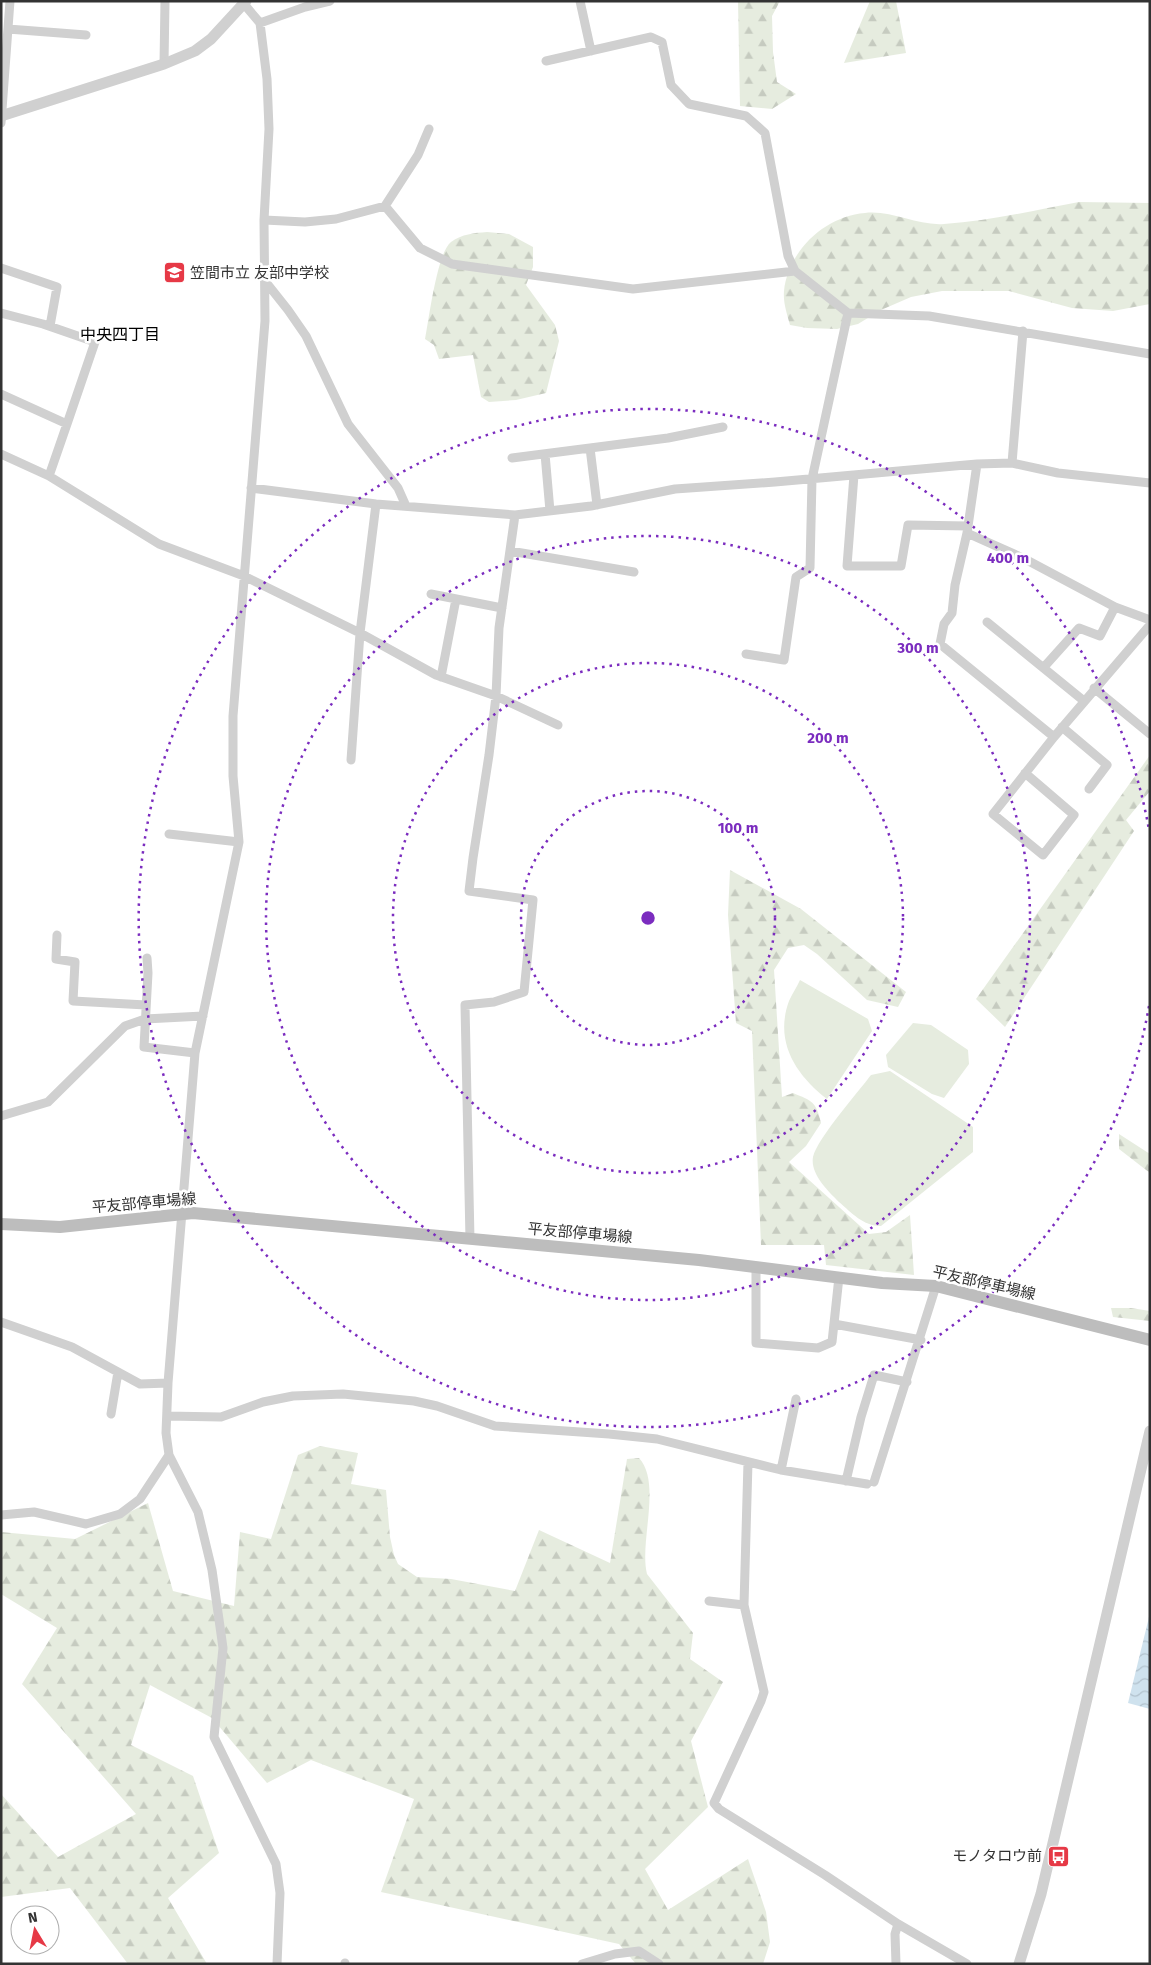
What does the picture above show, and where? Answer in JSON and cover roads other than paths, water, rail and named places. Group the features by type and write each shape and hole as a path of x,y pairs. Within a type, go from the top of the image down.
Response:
{"main road":[{"name":"平友部停車場線","path":"1,1224 60,1227 193,1212 689,1259 882,1283 936,1286 1150,1340"}],"street":[{"path":"10,1 2,118 164,64 195,51 211,39 245,3 260,23 267,79 269,129 264,220 265,321 233,716 233,776 239,842 196,1053 168,1383 166,1433 169,1455 198,1512 212,1570 223,1648 214,1737 276,1864 280,1893 277,1964"},
{"path":"164,64 165,1"},
{"path":"260,23 330,1"},
{"path":"580,1 591,51"},
{"path":"8,29 86,35"},
{"path":"546,61 651,37 662,42 671,85 690,104 746,116 765,133 788,256 794,271 848,313 929,316 1150,354"},
{"path":"264,220 305,222 336,219 385,206 418,155 428,129"},
{"path":"385,206 420,248 452,264 633,289 794,271"},
{"path":"1,268 57,287 50,326"},
{"path":"265,281 306,336 348,424 398,488 406,506"},
{"path":"1,313 50,326 95,342 49,476"},
{"path":"746,654 784,660 796,577 810,568 812,479 848,313"},
{"path":"1012,463 1023,331"},
{"path":"1,394 67,424"},
{"path":"512,458 668,438 722,427"},
{"path":"590,448 597,505"},
{"path":"1,454 49,476 159,544 244,576 360,633 441,677 496,696 558,725"},
{"path":"546,454 550,511"},
{"path":"251,488 376,504 515,515 597,505 675,489 977,464 1012,463 1058,473 1150,483"},
{"path":"977,464 968,530 955,585 952,613 944,624 940,644 1054,737"},
{"path":"854,475 846,566 901,566 908,525 968,530 1115,607 1150,620"},
{"path":"351,760 360,633 376,504"},
{"path":"470,1239 465,1006 494,1002 524,992 533,900 469,891 496,696 499,628 515,515"},
{"path":"510,552 634,572"},
{"path":"431,594 502,608"},
{"path":"441,677 456,599"},
{"path":"1044,667 1079,628 1100,636 1115,607"},
{"path":"987,622 1084,701"},
{"path":"1025,773 1074,815 1043,855 993,814 1025,773 1094,688 1150,625"},
{"path":"1094,688 1150,734"},
{"path":"1062,727 1107,765 1089,789"},
{"path":"169,834 239,842"},
{"path":"57,935 56,959 76,962 73,1001 146,1005"},
{"path":"147,958 144,1047 196,1053"},
{"path":"1,1116 48,1102 125,1026 145,1018 203,1016"},
{"path":"756,1267 756,1343 818,1348 832,1342 839,1277"},
{"path":"167,1416 221,1417 276,1398 343,1394 414,1401 437,1406 495,1426 658,1439 781,1470 846,1481 871,1483 921,1340 936,1286"},
{"path":"1,1322 72,1347 140,1384 168,1383"},
{"path":"834,1324 921,1340"},
{"path":"111,1414 118,1372"},
{"path":"846,1481 861,1417 874,1375 907,1382"},
{"path":"781,1470 796,1399"},
{"path":"1019,1964 1041,1894 1150,1431"},
{"path":"1,1515 34,1512 86,1524 120,1514 140,1499 169,1455"},
{"path":"748,1462 744,1606 764,1692 714,1803 719,1809 825,1875 898,1924 967,1964"},
{"path":"709,1601 744,1606"},
{"path":"896,1964 895,1934 898,1924"},
{"path":"582,1964 615,1954 640,1951 659,1964"}],"water":[{"path":"1150,1613 1150,1709 1128,1703"}],"place":[{"name":"笠間市立 友部中学校","path":"174,273"},
{"name":"モノタロウ前","path":"1058,1856"}],"district":[{"name":"中央四丁目","path":"120,334"}]}
